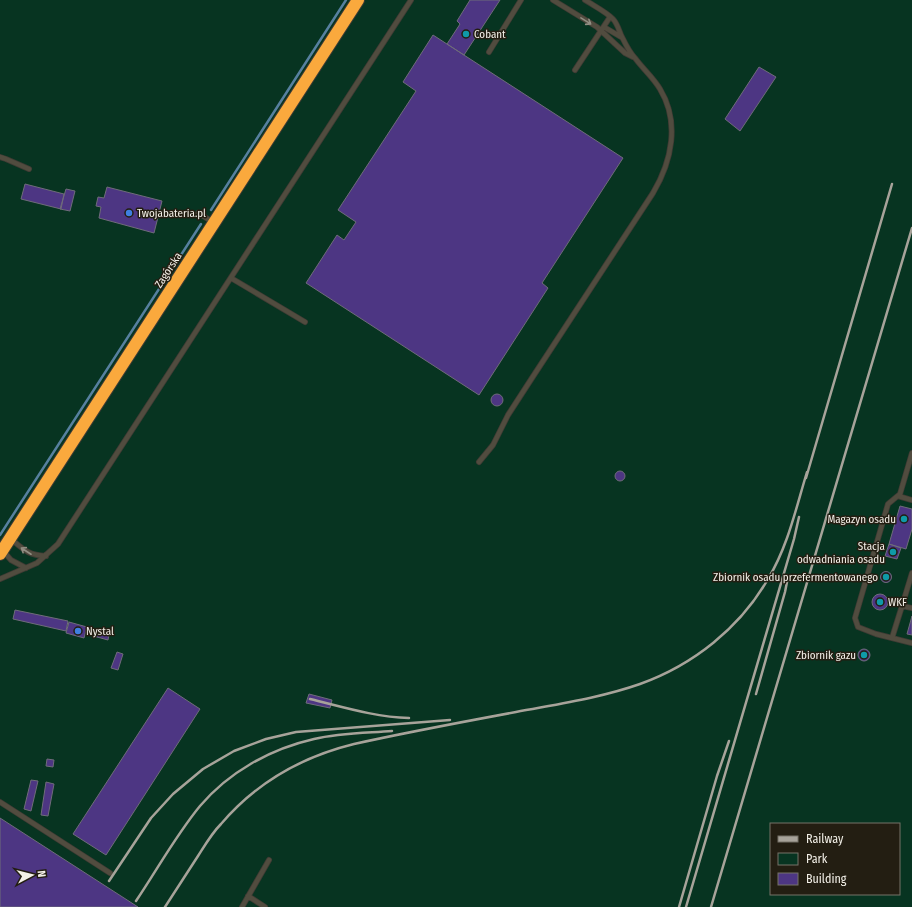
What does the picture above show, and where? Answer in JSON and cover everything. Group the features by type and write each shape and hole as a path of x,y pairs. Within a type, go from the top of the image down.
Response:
{"highway":[{"name":"Zagórska","path":"1,552 358,0"}],"lane":[{"path":"0,579 37,563 58,544 411,0"},
{"path":"490,52 521,0"},
{"path":"554,0 602,29 616,34 623,39"},
{"path":"585,0 614,19 634,58"},
{"path":"575,70 610,17"},
{"path":"478,462 493,445 512,409 652,193 664,171 670,149 672,133 669,110 660,88 646,70 602,29"},
{"path":"0,157 29,169"},
{"path":"198,213 214,223"},
{"path":"230,278 305,322"},
{"path":"912,453 898,496 888,504 855,618 858,627 876,634 912,643"},
{"path":"898,496 912,500"},
{"path":"10,538 30,554 46,556"},
{"path":"1,552 11,560 26,568"},
{"path":"892,638 912,573"},
{"path":"902,606 912,608"},
{"path":"0,802 110,873"},
{"path":"242,907 269,860"},
{"path":"248,896 266,907"}],"green space":[{"path":"0,0 912,0 912,907 0,907"}],"building":[{"name":"Cobant","path":"470,0 500,0 464,55 447,44 460,24 457,21"},
{"path":"433,35 623,158 542,283 548,288 479,395 306,283 337,235 344,240 356,222 338,210 416,91 403,82"},
{"path":"759,67 776,77 740,131 725,119"},
{"path":"25,184 64,194 61,209 21,199"},
{"name":"Twojabateria.pl","path":"107,187 162,201 154,233 99,218 101,207 96,206 98,197 104,198"},
{"path":"66,189 75,191 70,211 60,209"},
{"path":"499,394 502,395 502,405 495,406 492,405 491,398 492,395"},
{"path":"618,471 622,471 624,472 624,480 618,481 615,478 615,474"},
{"name":"Magazyn osadu","path":"900,506 912,509 912,529 906,549 889,544"},
{"name":"Stacja odwadniania osadu","path":"889,544 901,548 897,559 885,556"},
{"name":"Zbiornik osadu przefermentowanego","path":"884,572 888,572 890,573 890,581 884,582 881,579 881,575"},
{"name":"WKF","path":"877,594 883,594 888,599 886,608 883,610 877,610 872,605 872,599"},
{"path":"15,610 68,621 66,631 13,619"},
{"path":"912,616 912,635 907,634"},
{"path":"69,622 87,627 84,638 66,633"},
{"path":"87,628 109,634 108,640 86,634"},
{"name":"Zbiornik gazu","path":"864,649 868,651 870,655 868,659 864,661 860,659 858,655 860,651"},
{"path":"117,652 123,654 118,670 111,668"},
{"path":"168,688 200,709 106,855 73,834"},
{"path":"309,694 332,700 330,708 306,703"},
{"path":"47,759 54,760 53,767 46,766"},
{"path":"31,780 38,781 31,811 24,809"},
{"path":"46,782 54,784 48,816 41,815"},
{"path":"0,818 138,907 0,907"}],"waterway":[{"path":"211,210 346,0"},
{"path":"0,535 201,224"}],"railway":[{"path":"806,478 892,184"},
{"path":"711,907 912,228"},
{"path":"165,907 212,835 235,809 264,784 298,764 335,749 354,744 579,700 625,689 660,676 696,655 729,629 757,597 768,579 786,540 807,472"},
{"path":"686,907 794,539 799,517"},
{"path":"756,694 788,577"},
{"path":"310,699 371,714 409,718"},
{"path":"109,881 151,818 173,794 203,769 234,751 266,739 296,732 450,720"},
{"path":"136,901 191,817 211,794 237,772 266,756 298,743 333,736 392,731"},
{"path":"679,907 717,776 729,741"}],"place":[{"name":"Cobant","path":"466,34"},
{"name":"Twojabateria.pl","path":"129,213"},
{"name":"Magazyn osadu","path":"904,519"},
{"name":"Stacja odwadniania osadu","path":"893,552"},
{"name":"Zbiornik osadu przefermentowanego","path":"886,577"},
{"name":"WKF","path":"880,602"},
{"name":"Nystal","path":"78,631"},
{"name":"Zbiornik gazu","path":"864,655"}]}
